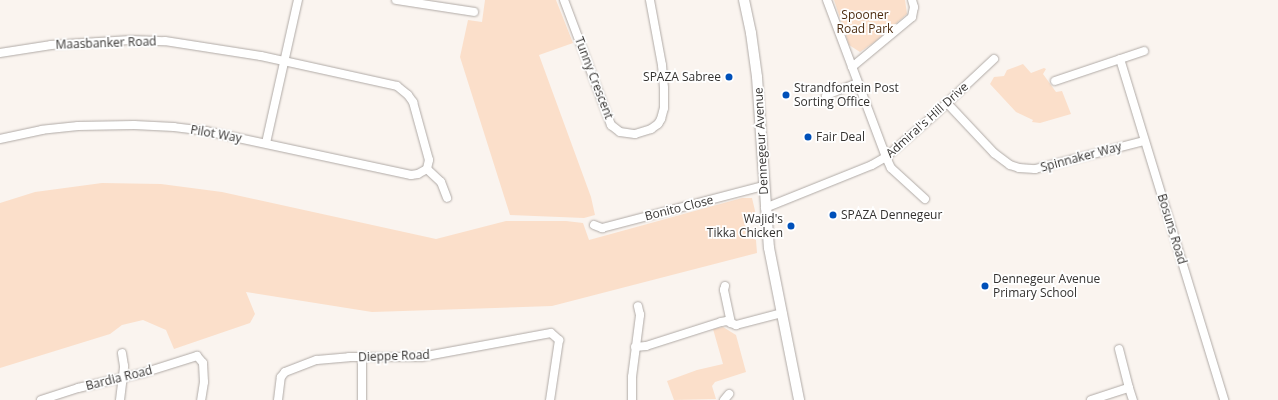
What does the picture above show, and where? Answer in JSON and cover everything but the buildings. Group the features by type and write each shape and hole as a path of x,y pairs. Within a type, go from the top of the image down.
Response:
{"street":[{"path":"266,143 298,0"},
{"path":"396,0 474,12"},
{"name":"Tunny Crescent","path":"564,0 611,125 620,132 634,134 651,129 658,124 664,108 662,65 650,0"},
{"name":"Dennegeur Avenue","path":"744,0 751,33 757,77 763,186 769,248 799,400"},
{"path":"828,0 858,84 891,168 925,199"},
{"path":"852,67 912,17 914,7 912,0"},
{"name":"Maasbanker Road","path":"0,53 50,45 131,40 197,45 284,61"},
{"path":"1055,81 1144,51"},
{"name":"Admiral's Hill Drive","path":"765,208 872,165 886,157 947,103 994,58"},
{"name":"Bosuns Road","path":"1120,59 1224,400"},
{"path":"284,61 396,86 404,90 413,102 428,152 429,160 427,169 441,182 447,198"},
{"path":"826,96 858,84"},
{"name":"Spinnaker Way","path":"947,103 994,152 1010,165 1019,168 1036,169 1144,141"},
{"name":"Pilot Way","path":"0,139 42,130 78,126 134,124 174,127 266,143 398,173 418,174 427,169"},
{"name":"Bonito Close","path":"594,226 602,228 763,186"},
{"path":"726,286 724,290 731,323"},
{"path":"632,400 632,376 640,315 638,306"},
{"path":"635,346 646,346 721,322 727,321 736,326 782,313"},
{"name":"Dieppe Road","path":"278,400 281,377 285,372 311,362 331,358 432,355 551,333 559,340 550,400"},
{"path":"1119,349 1133,400"},
{"path":"120,400 124,366 122,353"},
{"name":"Bardia Road","path":"41,400 78,388 122,378 197,356 203,363 204,382 201,400"},
{"path":"362,358 362,400"},
{"path":"1091,400 1129,388"}],"green space":[{"path":"485,0 556,0 573,43 539,55 591,197 595,215 584,218 510,215 460,57 468,20 482,22"},
{"name":"Spooner Road Park","path":"834,0 905,0 907,14 876,41 860,52 849,45"},
{"path":"1023,64 1031,73 1044,68 1046,69 1043,74 1056,92 1062,91 1071,114 1040,123 1032,122 1033,120 1016,112 990,84 994,77 1004,76 1007,70"},
{"path":"102,183 161,184 222,192 436,239 506,221 566,221 583,223 589,240 742,198 752,198 756,215 745,224 746,235 756,240 757,253 552,306 372,312 246,292 255,314 250,323 174,349 166,330 143,320 122,325 110,334 0,368 0,203 35,192"},
{"path":"723,327 736,335 746,372 715,382 712,386 716,399 674,400 667,381 697,370 723,364 713,329"}],"place":[{"name":"SPAZA Sabree","path":"729,77"},
{"name":"Strandfontein Post Sorting Office","path":"786,95"},
{"name":"Fair Deal","path":"808,137"},
{"name":"SPAZA Dennegeur","path":"833,215"},
{"name":"Wajid's Tikka Chicken","path":"791,226"},
{"name":"Dennegeur Avenue Primary School","path":"985,286"}]}
